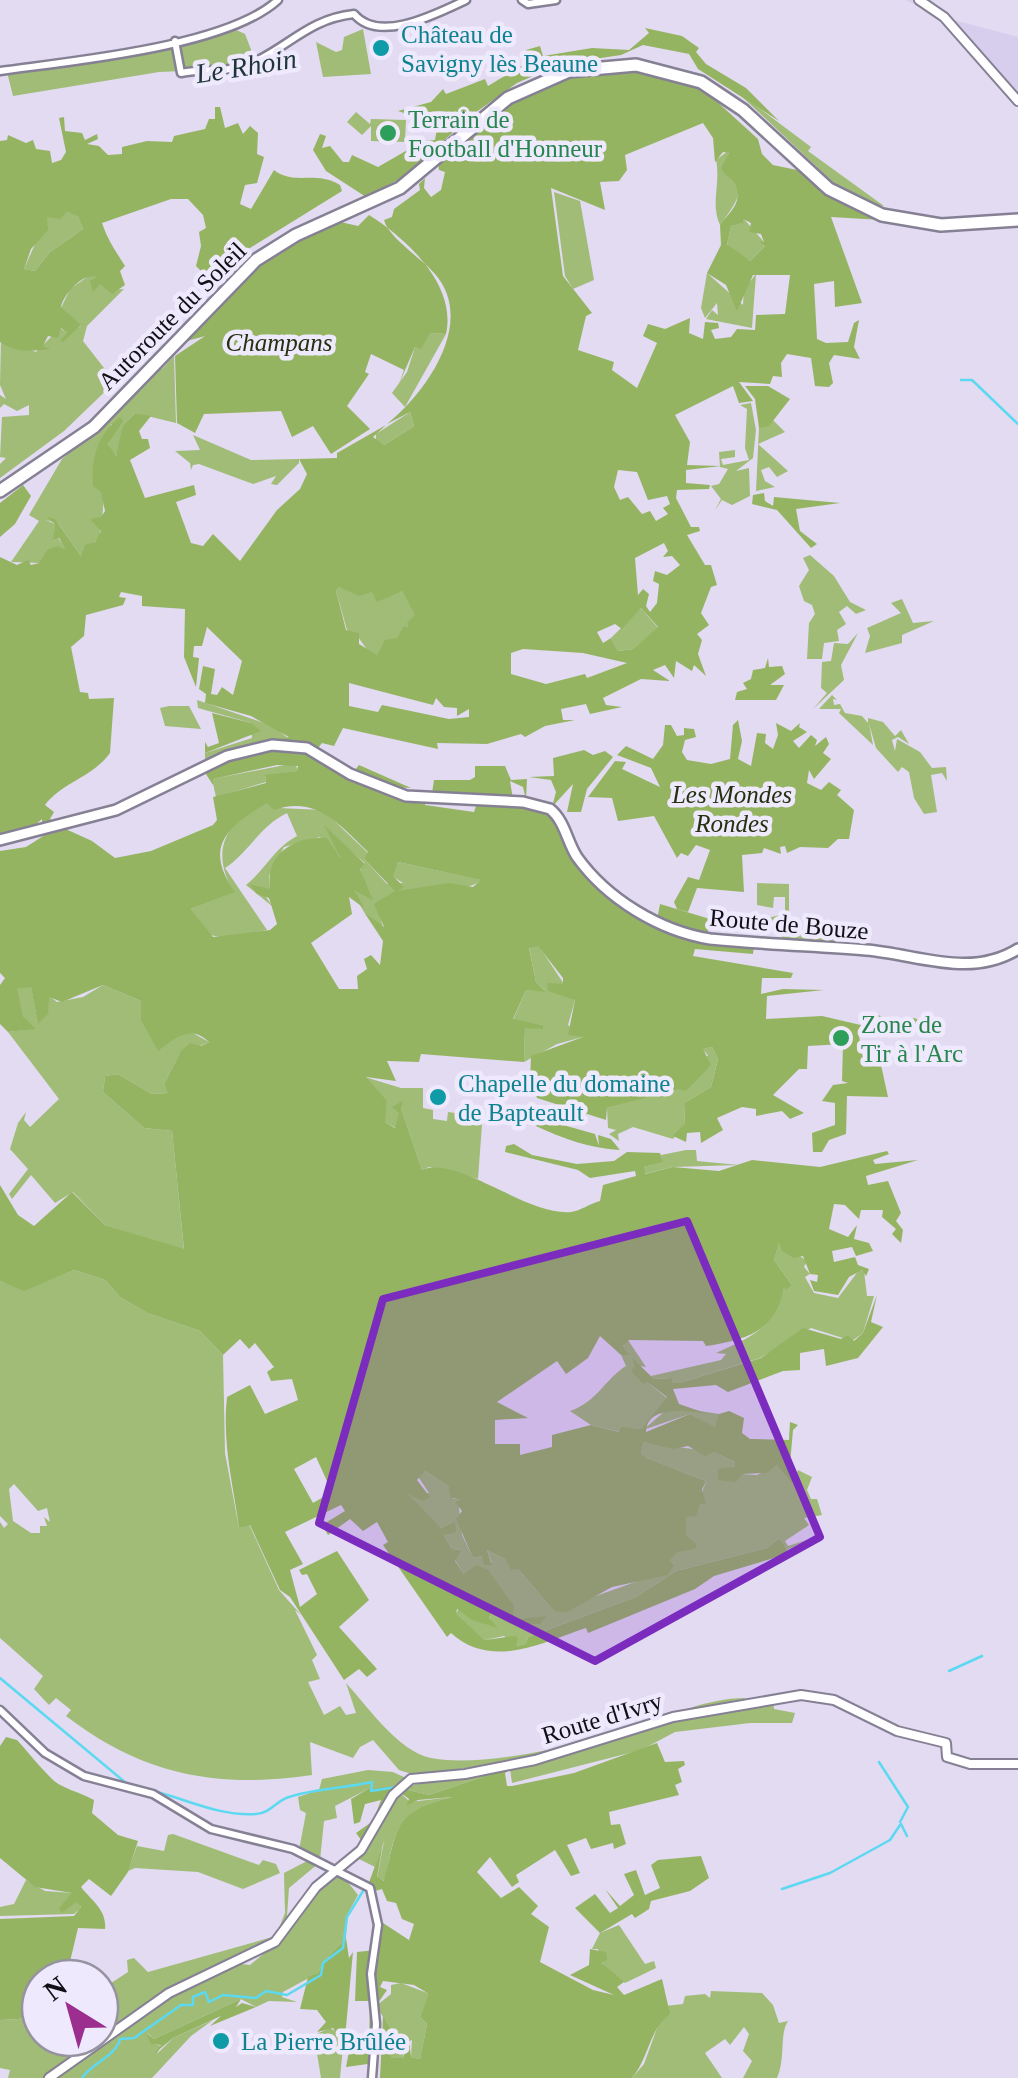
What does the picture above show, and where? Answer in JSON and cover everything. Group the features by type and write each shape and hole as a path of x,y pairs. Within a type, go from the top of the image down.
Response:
{"highway":[{"name":"Autoroute du Soleil","path":"0,489 94,422 245,264 291,234 417,177 525,88 572,70 624,64 675,72 718,92 826,186 875,213 933,225 1018,218"}],"main road":[{"path":"923,1 948,22 1018,101"},
{"name":"Route de Bouze","path":"0,840 116,810 251,748 293,745 406,796 543,806 557,815 581,862 620,900 671,928 701,938 877,951 947,964 998,960 1018,948"},
{"name":"Route d'Ivry","path":"50,2078 176,1989 271,1946 316,1887 366,1843 390,1800 407,1781 542,1758 673,1717 764,1698 808,1694 858,1708 883,1725 913,1736 946,1743 947,1757 970,1764 1018,1764"}],"street":[{"path":"0,71 175,41 242,25 278,0"},
{"path":"175,41 181,73 236,69 312,26 355,14 361,23 378,30 466,0"},
{"path":"523,1 556,0"},
{"path":"0,1710 43,1751 84,1776 153,1794 211,1829 288,1848 367,1885 376,1897 378,1925 372,1974 376,2024 372,2078"}],"highlighted area":[{"path":"687,1221 820,1537 595,1661 319,1523 383,1299"}],"shaded area":[{"path":"906,0 932,0 950,19 1018,37 1018,104 944,20"}],"green space":[{"path":"645,28 682,36 699,48 696,52 706,64 746,88 779,121 698,69 689,54 643,45 621,55 561,64 517,83 472,115 405,176 366,197 326,171 313,150 320,134 326,136 322,148 330,146 343,162 349,162 352,155 378,167 423,141 435,140 440,111 413,116 398,111 431,102 443,89 446,94 485,79 488,86 528,62 526,50 540,46 543,56 592,48 629,50 649,33"},
{"path":"234,29 245,34 255,60 236,69 159,72 13,96 7,72"},
{"path":"363,29 371,74 323,77 316,42 336,52 342,50 344,37"},
{"path":"636,67 671,74 702,88 758,139 762,154 773,165 797,170 843,202 882,220 831,217 862,303 835,307 834,281 814,284 817,339 826,343 848,342 854,323 859,320 854,347 860,359 834,355 829,363 833,383 829,387 815,386 811,358 787,354 781,363 782,377 773,376 770,384 739,382 753,401 739,403 733,386 675,415 690,442 687,465 721,466 686,470 686,483 710,485 709,489 677,490 676,498 691,527 699,527 700,531 687,535 705,565 711,565 717,585 711,587 701,613 709,625 697,634 702,640 698,654 706,676 694,665 692,671 676,661 674,678 665,665 653,670 670,681 641,679 603,698 606,705 622,707 590,714 586,704 561,709 563,720 575,720 545,726 525,737 521,734 487,744 437,743 438,749 343,728 334,746 322,743 318,748 355,770 359,765 411,788 396,787 367,778 296,744 269,744 219,756 289,737 251,716 205,703 206,694 199,689 203,666 215,669 211,694 217,695 222,687 233,695 242,661 207,627 202,646 194,646 193,657 199,658 196,687 184,657 185,609 142,606 142,596 121,592 119,597 126,598 123,605 86,615 84,636 71,647 80,692 88,693 89,699 114,698 110,753 45,805 54,812 50,819 54,822 42,826 42,819 28,831 0,838 0,557 17,565 28,560 31,565 39,563 48,549 58,546 66,550 59,538 53,541 55,524 46,517 55,519 81,556 85,545 95,542 101,531 90,519 101,517 105,511 101,492 93,486 93,466 101,440 120,417 123,421 108,444 116,456 123,425 135,413 151,416 139,431 142,439 148,439 150,448 130,460 145,498 194,485 196,495 176,502 191,543 203,546 213,534 240,561 277,510 300,489 307,474 299,459 337,458 337,453 386,425 373,437 384,445 414,426 410,412 387,424 431,374 449,333 451,313 435,274 398,240 384,220 420,190 419,184 425,178 424,188 431,197 441,190 445,172 439,170 438,163 505,105 560,76","holes":["703,123 713,138 715,162 723,152 729,153 721,168 735,183 737,192 734,207 720,225 721,245 707,273 726,285 737,311 753,275 790,275 785,314 756,315 755,330 737,329 731,337 715,339 711,330 719,328 718,323 705,322 703,339 689,333 690,318 665,329 648,324 643,336 657,343 637,388 612,370 614,362 578,350 586,316 592,313 563,276 551,188 605,210 600,182 619,181 627,170 625,155","743,219 751,223 749,232 761,234 764,242 758,242 765,246 750,261 727,244 731,226 743,223","618,470 637,472 648,500 667,496 670,504 663,508 668,514 656,521 650,511 642,514 628,497 620,500 614,487","664,543 668,551 663,557 672,556 680,565 667,575 655,571 653,581 659,584 657,603 650,612 646,606 649,594 643,589 638,595 635,558","339,587 359,596 372,592 377,602 402,591 415,615 407,623 409,628 404,626 397,638 385,640 377,655 359,644 359,633 346,630 336,591","641,608 658,627 633,649 618,651 611,638 603,643 597,632 615,624 622,629","523,649 583,653 627,663 587,678 585,674 546,684 511,674 511,653","349,683 433,705 436,698 444,707 457,708 457,716 469,709 469,717 449,719 382,705 378,712 349,706"]},
{"path":"735,90 811,147 808,151 884,206 872,205 834,183"},
{"path":"215,107 220,107 225,128 238,123 243,134 250,126 258,133 257,154 264,157 257,183 245,185 240,204 251,209 274,170 289,177 331,181 340,185 342,191 221,266 211,281 196,266 201,246 199,232 206,228 203,215 188,199 171,199 102,223 125,266 120,271 125,285 112,294 100,284 93,292 90,281 97,277 92,276 75,285 61,307 81,325 63,342 60,341 67,333 61,328 58,338 48,336 43,346 50,349 22,350 0,342 0,141 7,140 8,135 26,143 33,140 36,149 50,151 52,163 61,160 66,152 59,118 64,117 65,131 82,133 85,140 97,134 98,139 87,144 99,146 108,155 122,154 122,147 147,141 172,142 174,136 205,129 209,119 215,119","holes":["67,212 78,216 83,229 50,252 35,271 24,269 31,249 48,230 47,217 60,219"]},
{"name":"Terrain de Football d'Honneur","path":"356,112 370,124 371,119 406,120 405,142 371,141 371,126 362,135 347,122"},
{"path":"728,151 738,191 720,225 716,209 716,160"},
{"path":"554,192 580,201 594,280 573,289 565,276"},
{"path":"67,212 78,215 83,229 50,252 35,271 24,269 47,217"},
{"name":"Champans","path":"369,215 399,237 426,265 444,298 447,316 446,334 431,333 421,349 415,347 399,384 404,370 371,354 365,372 369,374 347,406 370,429 331,454 313,426 292,437 281,411 204,414 195,433 177,423 175,356 205,336 187,341 219,306 229,288 276,249 336,221 358,226"},
{"path":"743,218 764,242 758,242 765,246 750,261 733,252 727,243 731,226 742,223"},
{"path":"93,273 107,288 124,289 87,326 83,341 115,382 64,431 0,478 0,464 6,458 0,457 2,417 29,415 29,405 17,411 4,404 0,408 0,395 6,399 0,385 1,339 36,352 60,328 67,333 81,326 61,308 70,289"},
{"path":"707,273 743,305 744,289 756,274 752,328 706,319 712,310 718,315 717,303 705,318 701,308"},
{"path":"431,333 446,334 405,407 392,393 407,372 415,347 421,348"},
{"path":"174,356 176,423 135,413 123,425 120,452 113,457 109,445 100,533 95,542 81,556 58,523 46,520 55,524 54,541 58,538 67,550 39,563 11,562 39,521 29,515 62,459 107,421 157,366 162,369"},
{"path":"745,386 768,386 790,399 769,426 759,428 755,399"},
{"path":"751,403 756,430 753,458 736,471 749,468 750,496 732,505 722,500 715,510 721,499 711,486 719,484 728,469 720,467 719,452 735,450 735,457 721,459 723,465 749,460 745,448 747,409 740,405"},
{"path":"410,412 414,426 384,445 376,443 376,434"},
{"path":"772,419 785,432 758,444 759,428"},
{"path":"193,435 251,460 299,459 299,463 277,485 271,484 276,476 253,484 199,464 191,470 190,463 175,451 200,450"},
{"path":"758,444 788,471 777,477 769,467 761,470 765,481 775,487 756,491"},
{"path":"23,485 31,496 15,524 0,537 0,503"},
{"path":"764,493 765,501 773,506 774,497 840,503 796,509 800,531 817,544 811,548 777,510 752,504 753,495"},
{"path":"810,555 834,576 850,602 866,610 856,614 847,606 839,612 846,624 837,630 839,641 824,643 822,659 807,659 809,623 815,614 812,605 804,601 799,586 809,570 803,558"},
{"path":"339,587 402,591 416,615 410,628 378,656 370,654 356,634 347,630 336,591"},
{"path":"902,599 913,623 934,621 902,635 902,643 865,653 870,636 867,628 901,613 891,603"},
{"path":"641,608 658,628 633,649 618,651 611,638"},
{"path":"858,633 841,665 844,680 813,709 827,693 821,688 822,662 831,661 834,643 848,644"},
{"path":"768,658 769,667 782,666 785,674 770,685 784,685 776,700 735,700 737,692 747,689 743,683 751,679 753,670 765,668"},
{"path":"832,695 837,700 833,699 834,705 840,704 845,713 862,716 868,723 868,718 883,722 895,736 901,730 909,744 898,737 892,740 895,751 897,739 920,752 932,768 946,767 947,781 942,773 931,775 937,812 924,814 914,798 909,772 902,767 898,772 876,748 869,724 873,745 839,713 841,709 819,709"},
{"path":"197,700 273,726 289,739 240,747 205,763 205,753 252,738 251,723 198,708"},
{"path":"189,706 201,729 165,726 160,708"},
{"path":"212,713 251,723 261,731 205,753 205,742 208,747 219,743"},
{"name":"Les Mondes Rondes","path":"738,720 742,741 738,759 751,766 757,733 766,734 765,743 773,749 778,735 776,723 791,731 800,723 799,727 807,732 793,741 799,748 811,735 817,740 815,746 826,737 829,744 823,753 831,759 814,779 809,770 807,783 821,790 829,782 841,790 837,795 854,810 849,839 838,839 828,848 800,847 787,853 785,846 780,847 781,854 764,848 762,853 742,855 744,892 697,888 688,912 677,909 674,902 688,877 699,880 710,850 696,845 688,856 681,853 677,858 654,816 618,821 612,798 588,797 615,761 626,762 622,769 660,787 651,768 617,755 626,746 653,759 663,745 665,725 671,725 677,736 684,735 684,728 694,729 696,737 685,740 682,752 687,760 711,764 730,759 733,725"},
{"path":"301,748 346,773 425,801 425,805 474,812 477,803 443,801 525,804 550,811 601,886 667,928 754,945 753,954 695,949 693,956 793,973 791,978 762,978 761,994 783,989 824,990 767,996 766,1019 822,1016 865,1026 872,1012 897,1024 914,1018 922,1021 893,1036 859,1036 864,1064 881,1065 888,1097 847,1096 846,1134 829,1140 822,1152 813,1152 812,1133 835,1125 835,1103 822,1101 833,1085 848,1083 842,1081 843,1044 808,1046 807,1069 799,1069 773,1095 804,1113 790,1119 782,1111 756,1116 756,1109 742,1107 717,1118 723,1130 701,1143 700,1132 687,1133 686,1142 673,1136 685,1123 684,1103 711,1087 718,1059 712,1047 703,1049 711,1065 686,1091 679,1089 607,1108 606,1120 537,1098 530,1082 531,1056 583,1037 568,1035 575,1000 548,991 547,983 563,984 563,978 538,946 529,948 536,982 546,992 526,990 513,1019 543,1025 543,1029 525,1028 524,1062 421,1054 419,1062 387,1061 396,1081 366,1077 387,1101 385,1122 395,1128 399,1113 392,1107 403,1101 401,1108 422,1170 454,1171 553,1211 571,1212 600,1201 603,1185 636,1176 635,1171 590,1178 578,1170 505,1152 506,1146 514,1144 532,1155 577,1164 614,1161 627,1152 660,1153 663,1162 644,1167 645,1174 673,1167 719,1171 752,1160 820,1167 887,1151 889,1154 873,1160 875,1164 918,1160 866,1176 868,1185 888,1181 901,1213 896,1221 903,1230 901,1243 892,1234 896,1229 882,1217 883,1210 861,1210 859,1219 845,1205 834,1204 829,1229 848,1237 857,1225 854,1239 869,1243 873,1251 856,1256 852,1247 832,1251 834,1262 855,1257 858,1265 869,1269 866,1276 862,1270 849,1277 838,1295 814,1291 810,1280 817,1282 818,1275 810,1274 803,1256 794,1258 782,1251 779,1243 774,1260 792,1285 786,1290 784,1287 774,1314 757,1331 706,1346 703,1341 629,1340 623,1346 630,1355 621,1355 600,1336 588,1358 566,1374 557,1361 497,1402 528,1418 495,1420 495,1444 520,1444 520,1455 552,1447 552,1435 591,1425 619,1432 621,1427 641,1429 667,1397 647,1382 643,1384 631,1371 635,1366 632,1358 654,1379 672,1378 672,1383 679,1383 761,1358 803,1328 841,1339 848,1335 854,1341 863,1333 877,1295 871,1322 883,1327 858,1358 826,1366 824,1349 800,1353 800,1370 783,1371 728,1392 716,1385 673,1389 679,1404 708,1414 661,1413 648,1423 646,1432 690,1414 715,1427 719,1414 729,1411 744,1418 742,1433 750,1439 789,1440 790,1422 798,1425 793,1430 790,1464 796,1469 792,1483 777,1465 766,1473 742,1474 736,1482 718,1480 718,1469 735,1467 735,1462 713,1452 705,1456 688,1446 673,1449 644,1442 641,1453 647,1458 706,1481 702,1490 706,1504 700,1504 696,1516 686,1517 686,1534 697,1544 695,1549 677,1552 669,1561 674,1565 668,1575 612,1587 567,1612 554,1611 518,1569 511,1570 505,1559 487,1550 492,1565 484,1565 482,1556 473,1558 456,1519 462,1511 456,1503 459,1499 451,1498 448,1486 425,1471 417,1480 430,1497 423,1501 409,1495 441,1528 455,1522 456,1532 444,1535 452,1549 462,1550 455,1561 464,1574 476,1565 488,1570 514,1606 513,1620 546,1616 540,1624 509,1624 492,1612 489,1618 498,1628 472,1620 457,1609 456,1614 485,1640 513,1636 518,1637 516,1646 526,1644 528,1637 636,1597 676,1571 767,1548 780,1538 787,1550 784,1555 714,1576 695,1589 588,1633 586,1628 501,1652 467,1644 451,1633 447,1637 383,1545 388,1542 377,1522 363,1531 350,1519 328,1535 322,1525 345,1511 341,1505 285,1532 303,1564 290,1570 300,1607 317,1594 307,1574 302,1575 299,1570 337,1551 369,1600 339,1627 377,1669 367,1677 359,1669 344,1680 290,1597 280,1590 250,1525 239,1528 227,1447 227,1397 250,1385 265,1414 298,1400 292,1379 271,1381 267,1372 274,1367 255,1343 249,1349 240,1339 223,1355 200,1331 147,1313 120,1297 105,1280 74,1270 24,1291 0,1281 0,1185 18,1215 34,1226 72,1192 105,1225 184,1249 172,1131 144,1128 103,1092 105,1076 118,1074 152,1094 168,1093 164,1084 181,1051 190,1043 201,1046 209,1042 189,1034 158,1051 141,1020 141,1001 103,985 62,1002 49,997 48,1014 38,1024 31,987 17,989 23,1016 36,1029 8,1032 0,1024 0,985 5,978 0,973 0,851 26,847 59,826 92,841 115,858 151,851 213,825 217,820 213,797 266,783 265,775 297,771 298,766 277,765 213,779 213,785 204,771 243,751","holes":["267,803 274,810 302,806 326,815 368,852 364,859 395,891 374,904 384,927 364,912 383,941 380,965 371,955 364,959 367,969 357,976 358,989 339,989 311,943 352,914 349,897 364,908 355,891 373,900 360,869 365,864 324,825 341,859 327,838 305,840 278,856 270,876 270,889 249,884 257,894 269,898 277,924 270,930 213,937 191,909 235,892 225,876 221,850 224,839 241,820","398,862 481,880 473,887 449,883 397,891 404,887 393,876","316,1457 332,1492 313,1503 294,1469"]},
{"path":"584,750 593,755 605,751 613,757 587,789 581,812 567,812 573,784 552,807 556,792 551,780 529,777 554,776 553,758"},
{"path":"295,763 298,771 265,776 266,782 216,797 212,779"},
{"path":"475,766 505,766 511,780 527,779 526,800 523,787 510,781 513,799 432,793 434,780 470,780 475,777"},
{"path":"267,802 279,808 323,810 368,853 364,859 387,884 403,883 392,876 398,862 482,880 471,886 421,888 393,897 378,908 383,928 364,912 353,893 365,886 360,868 365,863 329,833 342,859 320,837 284,847 269,876 270,889 261,889 272,906 246,885 282,846 297,836 287,813 225,868 267,930 226,938 210,935 191,909 234,892 223,864 225,839 240,818"},
{"path":"757,883 789,884 789,927 769,924 767,918 785,914 785,897 774,897 773,908 757,905"},
{"path":"660,904 710,919 707,936 657,920"},
{"path":"783,932 826,933 870,947 781,940"},
{"path":"538,945 564,984 548,984 575,1000 568,1025 583,1037 557,1044 524,1062 525,1028 543,1025 513,1020 526,990 545,991 536,982 529,947"},
{"path":"103,985 141,1001 180,1034 191,1032 209,1042 179,1055 164,1084 169,1093 152,1094 118,1074 105,1076 103,1092 144,1128 172,1131 184,1250 105,1225 73,1192 55,1203 31,1175 12,1199 9,1194 28,1169 10,1149 18,1123 26,1112 24,1120 30,1127 59,1099 8,1032 32,1029 23,1016 16,989 31,986 38,1023 49,996 57,1002 83,997"},
{"path":"712,1047 718,1059 711,1087 684,1103 685,1123 673,1139 633,1127 618,1134 619,1141 609,1134 616,1130 608,1128 607,1108 679,1088 708,1055 702,1049"},
{"path":"365,1077 401,1088 423,1088 423,1108 433,1110 433,1119 447,1121 448,1112 462,1114 463,1108 483,1111 478,1179 429,1167 422,1170 401,1108 396,1128 385,1122 381,1099"},
{"path":"542,1119 595,1134 599,1146 598,1135 611,1139 620,1150 587,1145 557,1135 536,1126"},
{"path":"696,1150 697,1161 739,1165 673,1167 644,1174 644,1167 662,1162 661,1155"},
{"path":"779,1242 807,1261 804,1267 810,1274 805,1277 814,1293 838,1298 859,1270 864,1271 867,1296 874,1296 863,1333 852,1341 811,1328 760,1358 679,1383 672,1383 671,1378 654,1379 651,1376 721,1360 726,1354 716,1353 751,1336 768,1321 784,1286 792,1285 774,1260"},
{"path":"74,1270 105,1280 120,1297 147,1313 200,1331 223,1355 225,1453 239,1528 249,1524 279,1590 301,1615 295,1610 317,1655 312,1660 320,1679 308,1682 324,1715 340,1706 346,1715 356,1713 346,1683 397,1739 417,1753 436,1759 492,1759 599,1738 552,1753 418,1776 399,1770 373,1740 360,1747 353,1758 310,1742 312,1775 244,1780 182,1773 153,1764 95,1736 66,1716 71,1710 56,1698 49,1705 34,1689 43,1676 0,1638 0,1522 4,1528 8,1524 0,1516 0,1281 24,1290","holes":["14,1484 38,1511 47,1508 50,1522 44,1517 47,1526 40,1526 40,1533 31,1533 13,1521 9,1489"]},
{"path":"628,1340 646,1367 640,1366 647,1382 667,1398 641,1429 622,1428 620,1432 591,1425 570,1411 587,1402 626,1366 621,1355 629,1354 623,1346"},
{"path":"687,1409 719,1414 719,1424 714,1427 690,1414 643,1430 665,1411"},
{"path":"644,1442 713,1452 735,1462 742,1474 757,1475 777,1465 795,1478 798,1470 812,1477 807,1490 811,1499 817,1499 822,1515 804,1518 809,1525 785,1541 788,1546 807,1540 787,1550 780,1538 767,1548 676,1571 636,1597 528,1637 526,1644 516,1646 504,1636 485,1640 455,1614 461,1607 489,1619 492,1611 509,1624 533,1619 512,1620 508,1601 498,1588 464,1574 455,1560 462,1550 452,1549 444,1535 454,1523 441,1528 410,1500 410,1494 429,1493 417,1475 425,1471 448,1486 453,1499 458,1498 462,1535 473,1558 482,1556 492,1563 487,1550 505,1559 554,1611 652,1576 677,1551 697,1544 686,1534 686,1517 696,1511 706,1481 647,1458 641,1453"},
{"path":"747,1698 649,1722 705,1704"},
{"path":"773,1698 774,1709 795,1713 792,1723 750,1723 675,1732 641,1750 512,1783 510,1769 517,1765"},
{"path":"6,1737 17,1740 55,1782 94,1800 92,1813 118,1835 138,1841 128,1872 111,1896 89,1879 81,1887 101,1911 105,1929 78,1928 71,1958 20,1958 20,2019 0,2020 0,1919 74,1916 81,1907 76,1902 62,1913 59,1908 72,1893 35,1887 0,1858 0,1746"},
{"path":"657,1743 665,1762 684,1761 685,1765 678,1769 682,1782 675,1785 679,1795 609,1812 611,1825 620,1824 626,1844 614,1849 613,1843 591,1849 586,1838 567,1845 580,1873 571,1876 555,1850 516,1875 519,1882 512,1887 490,1857 477,1872 501,1898 519,1887 538,1906 531,1914 549,1927 540,1962 593,1990 614,1995 570,1975 589,1965 590,1949 606,1952 607,1960 602,1963 624,1982 617,1987 624,1995 662,1979 670,2014 658,2028 632,2078 380,2078 383,2016 391,2029 391,2058 403,2058 409,2039 411,2057 420,2059 427,2024 420,2017 429,1994 414,1985 383,1981 380,1987 387,1990 376,2006 375,2063 346,2067 351,2041 369,2045 370,2001 355,2001 357,1952 376,1950 380,1921 409,1940 414,1924 402,1919 396,1903 387,1901 382,1889 375,1891 368,1885 383,1843 377,1877 384,1881 396,1835 408,1816 452,1797 418,1800 406,1806 409,1799 398,1791 400,1788 429,1795 482,1777 480,1771 517,1765 505,1773 507,1786 512,1786 574,1773"},
{"path":"368,1770 393,1772 406,1778 392,1788 368,1789 335,1806 337,1818 324,1821 320,1860 299,1850 306,1813 300,1810 298,1797 319,1790 322,1779"},
{"path":"480,1771 482,1777 429,1795 400,1788"},
{"path":"397,1786 364,1844 356,1833 373,1821 381,1800 365,1804 360,1822 354,1824 351,1799 368,1789"},
{"path":"398,1791 410,1802 452,1797 419,1809 401,1824 385,1881 377,1878 384,1841 375,1867 357,1858"},
{"path":"168,1835 259,1865 263,1860 276,1864 280,1873 243,1889 198,1872 135,1868 128,1871 137,1846 164,1851"},
{"path":"701,1856 709,1878 690,1891 651,1901 649,1909 635,1918 632,1914 600,1933 575,1908 595,1894 610,1913 618,1908 605,1889 620,1906 634,1895 624,1874 636,1870 645,1895 660,1888 651,1865 658,1860"},
{"path":"309,1860 319,1863 289,1888 286,1930 254,1953 176,1986 120,2023 120,1977 128,1972 127,1960 134,1958 148,1972 276,1936 285,1913 284,1873"},
{"path":"339,1871 358,1895 347,1915 346,1938 318,1973 283,1992 282,1997 297,2002 269,2001 256,2007 241,1999 154,2039 147,2033 151,2043 161,2046 157,2054 173,2038 213,2020 191,2036 152,2078 8,2078 10,2070 0,2068 0,2020 19,2019 20,2058 120,2058 120,2028 176,1990 241,1964 250,1965 286,1935 315,1891"},
{"path":"26,1880 45,1891 73,1893 63,1910 77,1901 81,1908 74,1914 0,1916 0,1907 14,1904"},
{"path":"619,1925 645,1964 654,1961 656,1968 625,1983 605,1969 598,1949 592,1949 600,1933"},
{"path":"346,1938 349,1958 353,1952 346,2027 344,2036 339,2037 333,2028 317,2032 326,2022 317,2010 300,2009 308,1977 318,1973"},
{"path":"401,1983 430,1994 420,2017 427,2024 420,2059 411,2057 412,2040 405,2043 403,2058 390,2058 391,2029 376,2006 391,1994 391,1985"},
{"path":"711,1991 762,1993 773,2005 779,2023 788,2021 777,2078 743,2078 752,2061 743,2051 749,2034 744,2027 730,2045 725,2039 705,2053 722,2078 632,2078 644,2064 665,2006 683,2004 685,1996 705,1994 710,1998"},
{"path":"241,1999 236,2007 242,2003 256,2007 210,2026 221,2016 173,2038 155,2053 161,2045 151,2044 146,2033 154,2039"},
{"path":"330,2028 344,2036 340,2078 321,2078 314,2035"}],"waterway":[{"path":"961,380 972,380 1018,424"},
{"path":"949,1671 982,1656"},
{"path":"0,1678 126,1783"},
{"path":"879,1762 908,1807 900,1822"},
{"path":"141,1788 212,1809 256,1814 308,1792 372,1782 371,1791 396,1787"},
{"path":"901,1824 907,1836"},
{"path":"782,1889 830,1873 890,1840 900,1825"},
{"path":"82,2078 114,2050 120,2039 134,2038 181,2005 193,2005 193,1997 205,1992 209,2002 223,1995 256,1998 266,1991 287,1995 321,1975 323,1963 343,1948 347,1917 363,1891"}],"place":[{"name":"Château de Savigny lès Beaune","path":"381,48"},
{"name":"Terrain de Football d'Honneur","path":"388,133"},
{"name":"Zone de Tir à l'Arc","path":"841,1038"},
{"name":"Chapelle du domaine de Bapteault","path":"438,1097"},
{"name":"La Pierre Brûlée","path":"221,2041"}],"water label":[{"name":"Le Rhoin","path":"246,66"}]}
